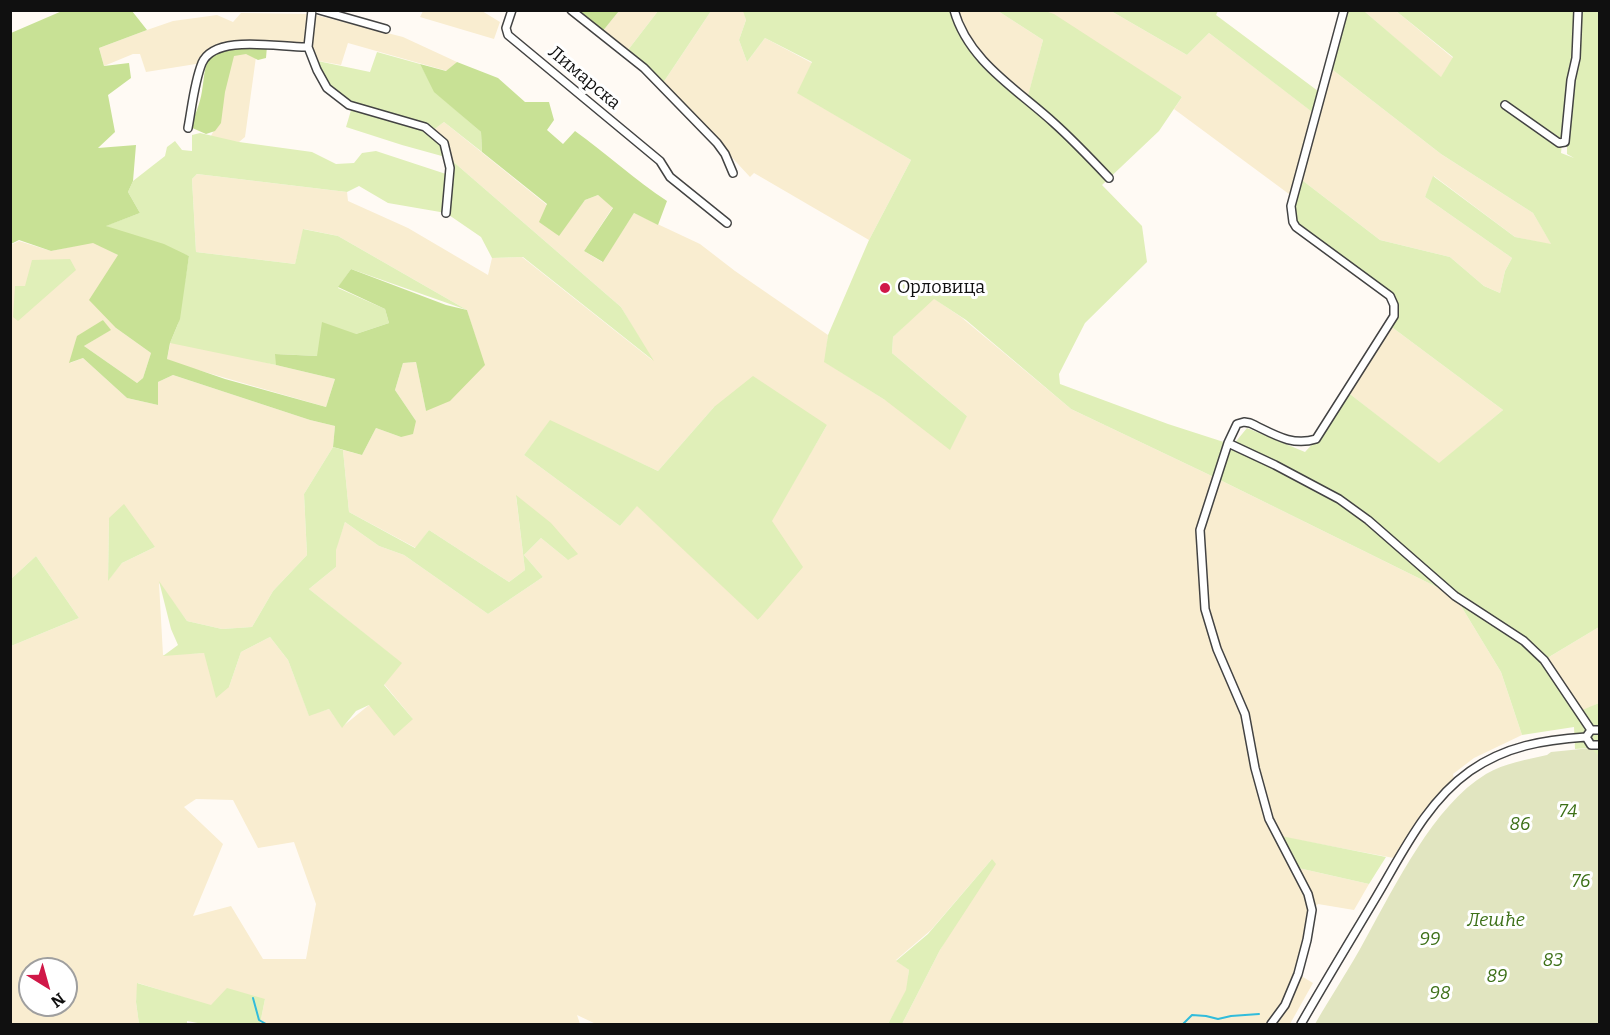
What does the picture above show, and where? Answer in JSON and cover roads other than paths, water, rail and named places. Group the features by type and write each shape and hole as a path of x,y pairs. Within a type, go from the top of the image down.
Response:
{"street":[{"path":"312,10 308,46 322,80 341,100 373,113 418,124 432,131 444,143 450,168 446,213"},
{"path":"319,10 386,29"},
{"name":"Лимарска","path":"512,10 506,28 508,35 660,161 670,177 727,223"},
{"path":"571,10 644,68 717,143 725,153 733,173"},
{"path":"954,10 967,40 986,64 1053,122 1109,178"},
{"path":"1271,1024 1282,1011 1298,974 1312,910 1308,894 1269,819 1255,768 1245,714 1217,649 1205,609 1200,530 1233,428 1244,422 1293,442 1302,443 1316,439 1394,316 1394,305 1390,296 1296,227 1291,213 1344,10"},
{"path":"1505,105 1559,143 1565,142 1571,80 1576,58 1578,10"},
{"path":"188,128 202,63 212,52 232,44 308,46"},
{"path":"1228,443 1339,499 1368,520 1455,596 1524,641 1544,660 1591,730"},
{"path":"1591,730 1599,730"},
{"path":"1586,737 1591,730"},
{"path":"1586,737 1591,745 1599,745"},
{"path":"1301,1024 1405,849 1427,814 1442,796 1468,772 1507,752 1550,739 1586,737"}],"waterway":[{"path":"253,998 259,1020 266,1024"},
{"path":"1183,1024 1192,1015 1218,1019 1259,1014"}],"place":[{"name":"Орловица","path":"885,288"}],"park label":[{"name":"74","path":"1568,812"},
{"name":"86","path":"1520,825"},
{"name":"76","path":"1581,882"},
{"name":"Лешће","path":"1496,921"},
{"name":"99","path":"1430,940"},
{"name":"83","path":"1553,961"},
{"name":"89","path":"1497,977"},
{"name":"98","path":"1440,994"}]}
